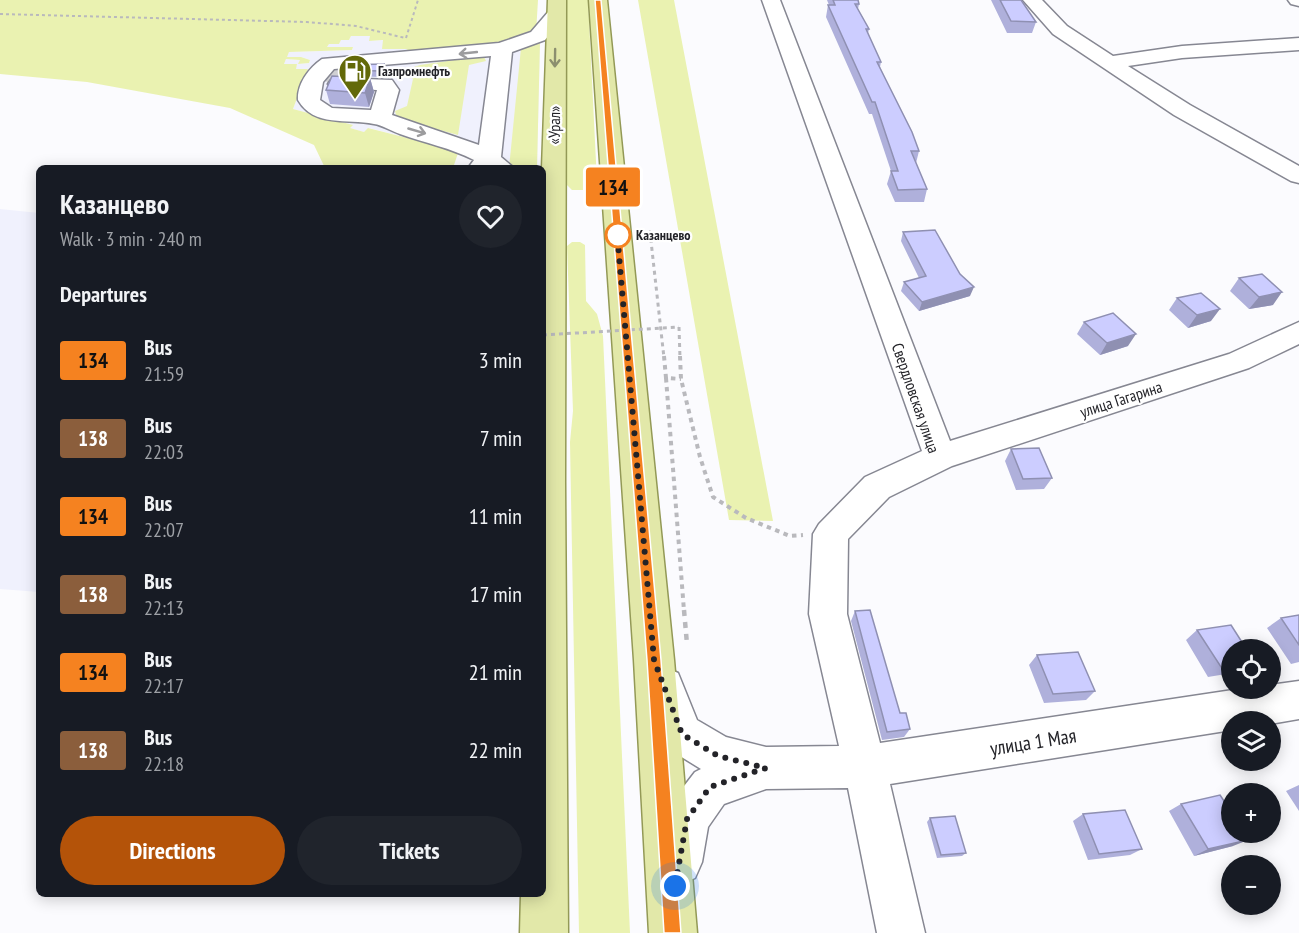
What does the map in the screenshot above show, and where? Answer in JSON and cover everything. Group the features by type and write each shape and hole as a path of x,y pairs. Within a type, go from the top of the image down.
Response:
{"main road":[{"path":"598,0 617,232 671,653 672,920"},
{"name":"«Урал»","path":"546,760 556,8"},
{"name":"«Урал»","path":"544,897 544,933"}],"street":[{"name":"Свердловская улица","path":"771,0 940,457 877,487 831,534"},
{"path":"1032,0 1060,30 1182,110 1299,176"},
{"path":"502,49 490,165 460,144 394,124 380,117 331,114 312,107 309,99 318,70 329,63 445,56 502,49 538,36 556,8"},
{"path":"1112,62 1182,52 1299,44"},
{"path":"320,110 324,90 333,84 377,83 387,87 380,117"},
{"path":"546,222 552,243"},
{"name":"улица Гагарина","path":"940,457 1239,361 1299,332"},
{"path":"831,534 828,614 865,767 901,933"},
{"path":"671,653 682,734 718,756 766,768"},
{"name":"улица 1 Мая","path":"766,768 865,767 1299,700"},
{"path":"672,920 687,819 710,787 766,768"}],"path":[{"path":"0,14 307,22 356,26 405,38"},
{"path":"617,232 650,232 666,378 671,653"},
{"path":"546,335 679,327 681,379 712,496 746,518 790,536 831,534"},
{"path":"666,378 681,379"}],"shaded area":[{"path":"544,26 540,42 537,165 488,165 455,150 369,128 364,132 349,128 352,125 293,109 307,69 295,69 297,64 284,64 286,59 300,60 299,64 309,63 310,60 301,57 286,57 289,52 352,50 353,47 327,47 329,44 339,44 341,40 349,40 351,36 370,36 370,41 384,40 383,49 406,49 428,53 483,48 526,39"},
{"path":"0,209 36,213 36,592 0,589"}],"green space":[{"path":"0,0 538,0 536,33 506,45 412,52 406,49 382,49 383,40 369,41 370,36 351,36 349,40 341,40 339,44 329,44 327,47 353,47 352,50 289,52 287,57 301,57 310,60 309,63 298,64 300,60 286,59 284,64 297,64 296,69 308,69 293,109 353,125 350,128 364,132 368,128 455,150 458,153 454,165 324,165 314,145 230,108 87,82 0,74"},
{"path":"565,0 588,0 597,182 589,190 572,190 566,184"},
{"path":"638,0 674,0 773,521 729,520"},
{"path":"540,42 537,165 509,165 521,48"},
{"path":"484,57 486,61 469,65 458,135 410,122 396,115 395,111 407,106 413,79 404,74 405,70 420,65"},
{"path":"572,242 585,245 586,301 597,314 603,336 630,933 579,933 570,442 573,411 567,246"}],"building":[{"path":"833,0 858,0 859,4 855,4 869,29 866,29 881,62 877,62 919,151 911,151 927,189 898,190 891,171 898,171 875,102 872,102 828,5 835,5"},
{"path":"1000,0 1021,0 1036,22 1011,21"},
{"path":"384,64 381,71 340,70 342,65"},
{"path":"332,76 370,78 365,93 326,90"},
{"path":"935,230 960,274 974,287 922,302 904,282 926,276 903,232"},
{"path":"1262,274 1282,292 1259,297 1239,278"},
{"path":"1201,293 1220,309 1197,315 1177,298"},
{"path":"1113,313 1136,334 1107,343 1084,322"},
{"path":"1039,448 1052,478 1023,479 1011,449"},
{"path":"870,610 900,713 906,713 910,729 887,732 855,611"},
{"path":"1299,615 1299,645 1281,618"},
{"path":"1231,625 1240,639 1221,639 1221,667 1197,630"},
{"path":"1078,652 1095,691 1053,694 1037,655"},
{"path":"1220,795 1221,843 1235,843 1208,849 1181,804"},
{"path":"1125,810 1142,849 1099,854 1083,814"},
{"path":"955,816 966,853 941,855 930,818"}],"tunnel":[{"path":"333,84 341,62"}],"bus line":[{"name":"134","path":"598,0 654,660 673,933"}],"place":[{"name":"Газпромнефть","path":"355,100"},
{"name":"Казанцево","path":"618,235"}],"route":[{"path":"618,235 617,232 654,660 682,734 718,756 766,768 710,787 687,819 675,886"}]}
